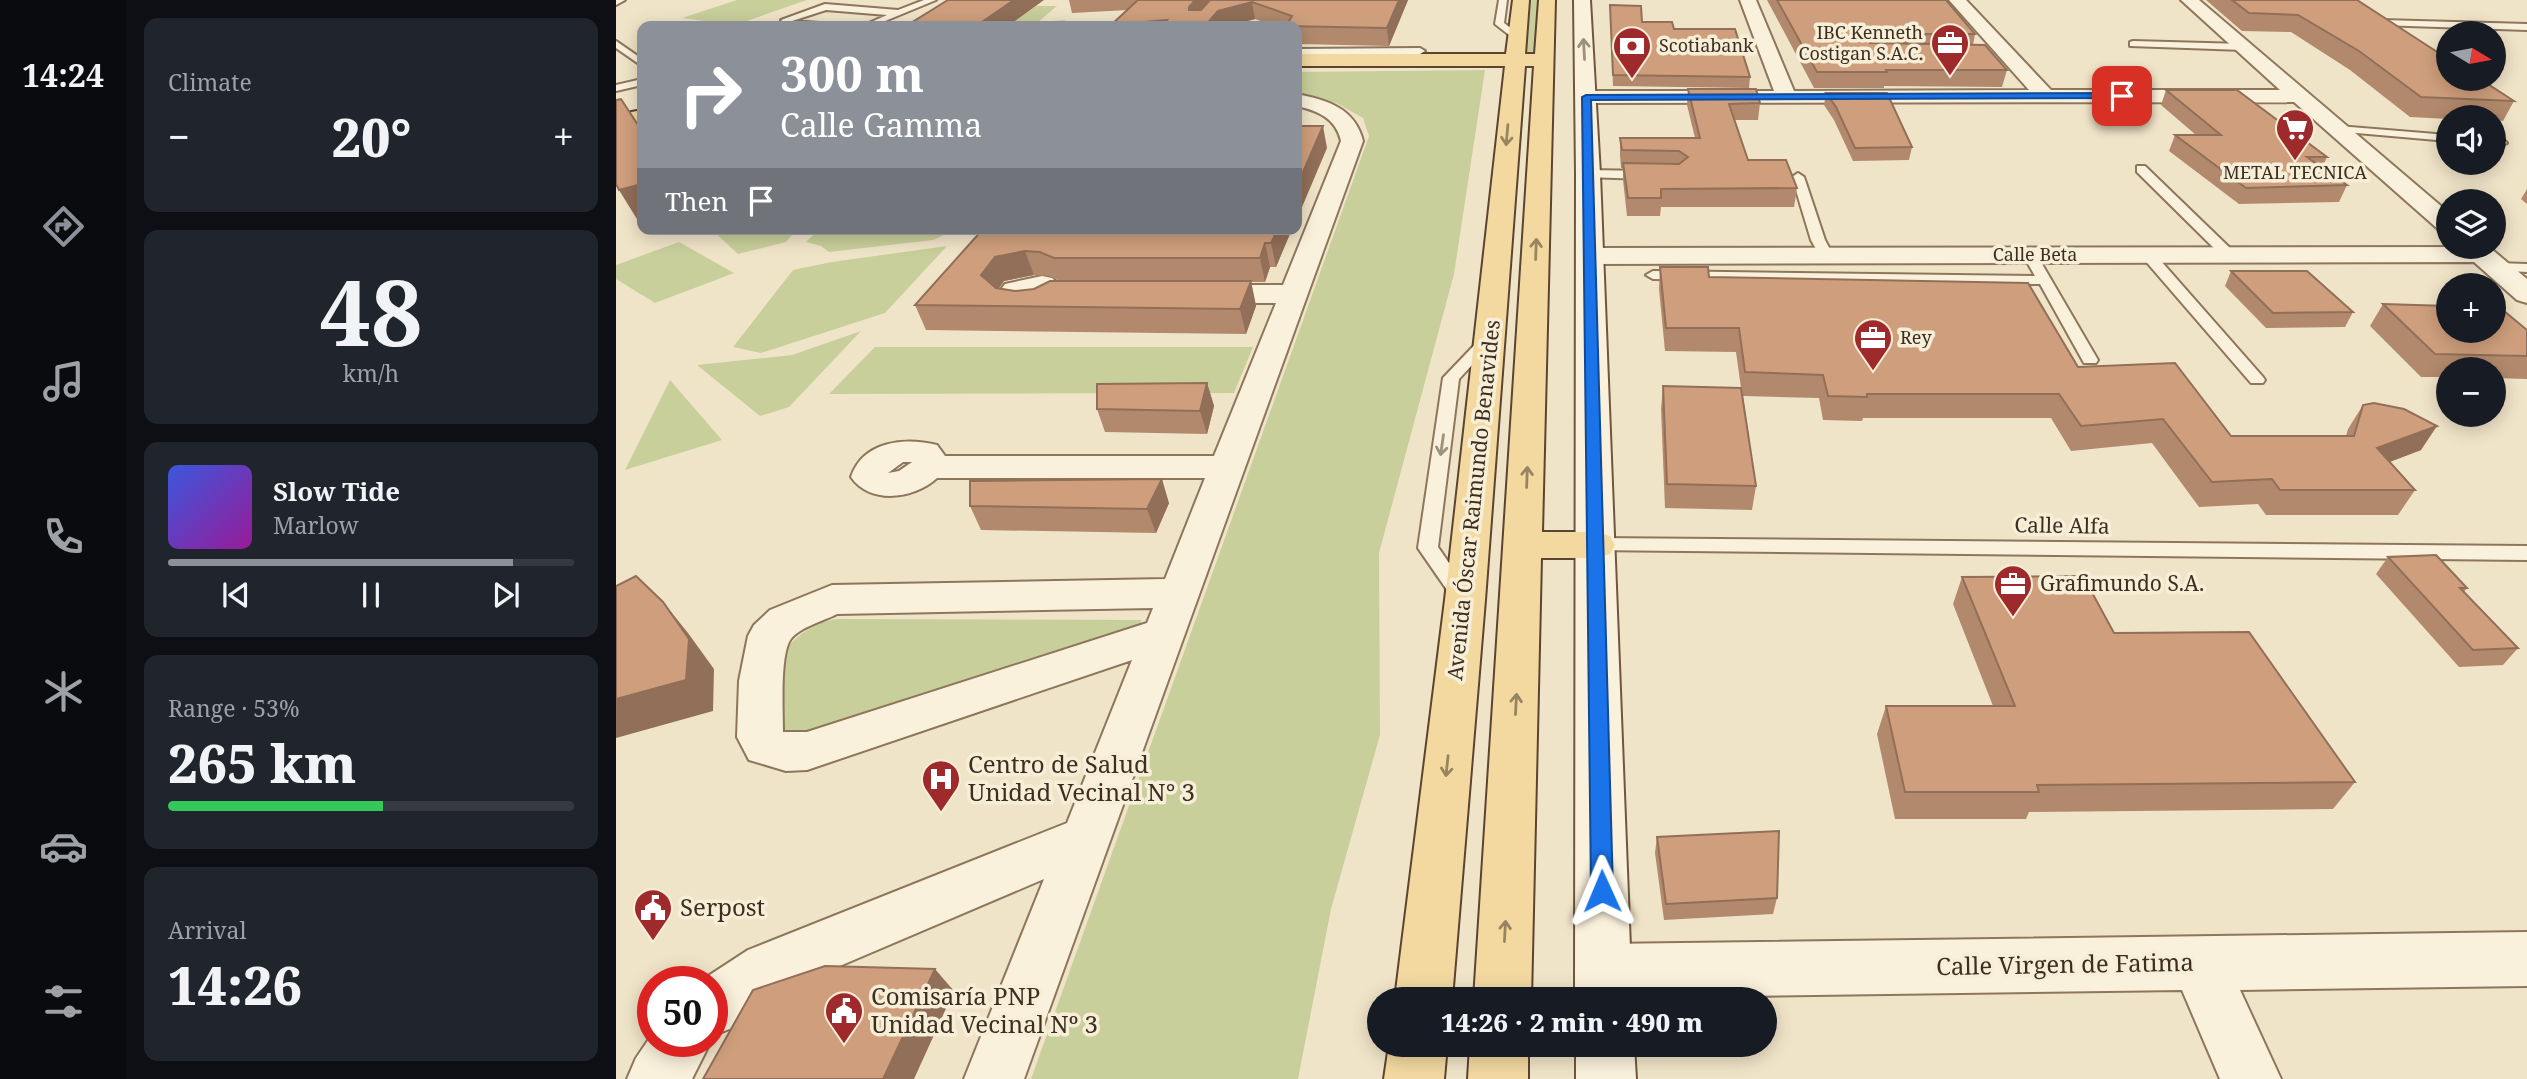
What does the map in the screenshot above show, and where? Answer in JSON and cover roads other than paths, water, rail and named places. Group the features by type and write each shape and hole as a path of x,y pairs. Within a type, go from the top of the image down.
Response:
{"main road":[{"name":"Avenida Óscar Raimundo Benavides","path":"1503,987 1524,545 1529,64 1517,36 1521,0"},
{"name":"Avenida Óscar Raimundo Benavides","path":"1424,987 1490,337 1529,64 1548,0"},
{"path":"1302,60 1529,64"},
{"path":"1302,68 1529,64"},
{"path":"616,122 637,117"},
{"path":"616,129 637,125"},
{"path":"1524,545 1596,545"},
{"path":"1414,1079 1417,1057"},
{"path":"1498,1079 1499,1057"}],"street":[{"path":"1582,0 1590,256 1603,985"},
{"path":"1748,0 1786,96"},
{"path":"1957,0 2003,55 2045,96"},
{"path":"2189,0 2436,215"},
{"path":"1586,97 2300,96"},
{"path":"994,1079 1293,295 1338,138 1349,125 1332,111 1302,102"},
{"name":"Calle Beta","path":"1590,256 2436,256"},
{"path":"2486,259 2527,294"},
{"path":"1171,294 1293,295"},
{"path":"929,467 1228,467"},
{"path":"1164,633 807,751 786,752 766,747 760,737 761,681 769,636 785,621 832,600 1180,593"},
{"path":"728,994 768,969 1069,845 1084,842"},
{"name":"Calle Virgen de Fatima","path":"1603,985 2198,963 2527,959"},
{"path":"2198,963 2251,1079"},
{"path":"657,1079 671,1057"},
{"path":"1605,1057 1606,1079"}],"lane":[{"path":"616,2 621,0"},
{"path":"878,21 932,0"},
{"path":"1503,0 1499,24 1517,36"},
{"path":"786,21 825,7 898,13"},
{"path":"2382,23 2527,27"},
{"path":"616,44 637,60"},
{"path":"2133,44 2243,47"},
{"path":"1302,52 1420,51"},
{"path":"616,88 637,83"},
{"path":"2338,129 2436,137"},
{"path":"2141,169 2228,254"},
{"path":"1798,177 1818,240 1826,255"},
{"path":"1588,178 1663,179"},
{"path":"2030,255 2090,360"},
{"path":"2148,255 2257,380"},
{"path":"2494,259 2527,268"},
{"path":"1653,275 2046,280"},
{"name":"Calle Alfa","path":"1596,545 2527,554"}],"place":[{"name":"IBC Kenneth Costigan S.A.C.","path":"1950,77"},
{"name":"Scotiabank","path":"1632,80"},
{"name":"METAL TECNICA","path":"2295,162"},
{"name":"Rey","path":"1873,372"},
{"name":"Grafimundo S.A.","path":"2013,618"},
{"name":"Centro de Salud Unidad Vecinal N° 3","path":"941,813"},
{"name":"Serpost","path":"653,942"},
{"name":"Comisaría PNP Unidad Vecinal Nº 3","path":"844,1045"}]}
